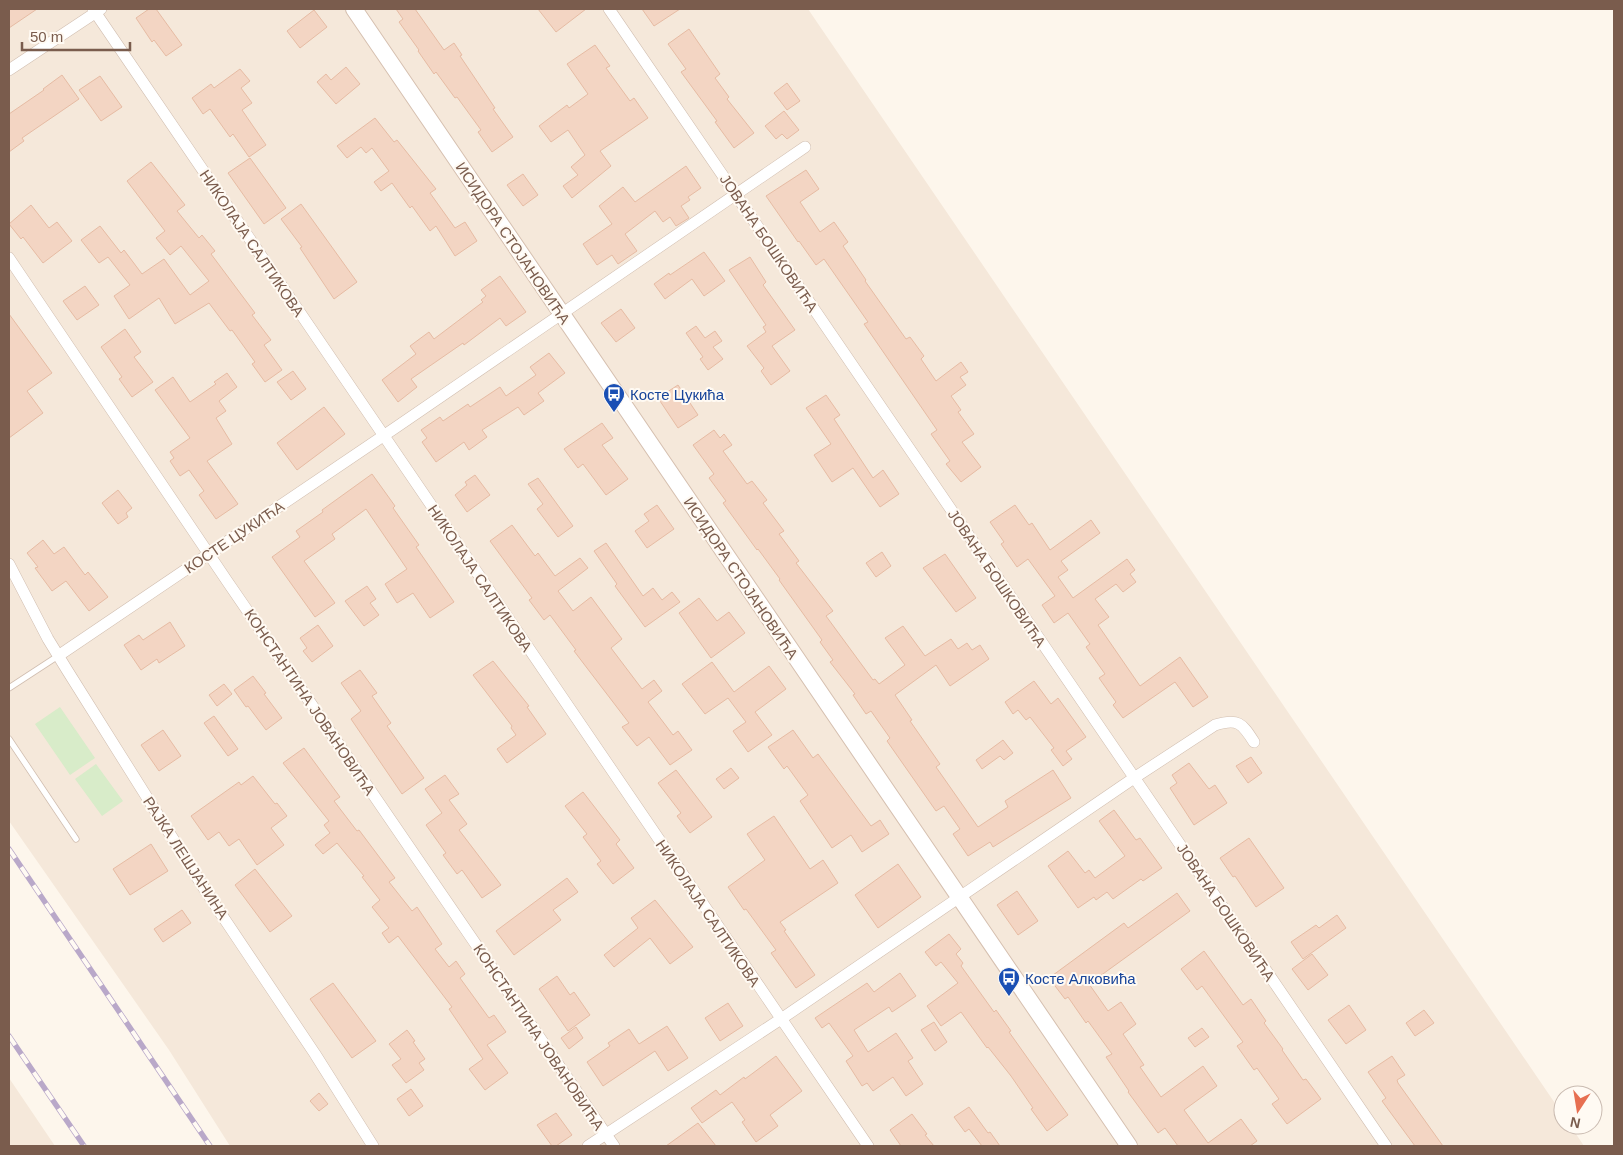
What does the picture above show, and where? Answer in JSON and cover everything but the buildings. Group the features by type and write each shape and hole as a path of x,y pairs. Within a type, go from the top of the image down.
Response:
{"street":[{"name":"ИСИДОРА СТОЈАНОВИЋА","path":"354,9 1129,1146"},
{"name":"ЈОВАНА БОШКОВИЋА","path":"609,9 1386,1146"},
{"path":"9,70 96,10"},
{"name":"НИКОЛАЈА САЛТИКОВА","path":"96,10 383,436 868,1146"},
{"name":"КОСТЕ ЦУКИЋА","path":"58,656 806,147"},
{"name":"КОНСТАНТИНА ЈОВАНОВИЋА","path":"9,258 614,1146"},
{"name":"РАЈКА ЛЕШЈАНИНА","path":"9,564 58,656 202,885 315,1054 373,1146"},
{"path":"588,1146 781,1019 1134,778 1215,725 1231,721 1242,725 1254,742"}],"lane":[{"path":"9,688 58,656"},
{"path":"9,739 76,838"}],"shaded area":[{"path":"9,9 808,9 1553,1100 1553,1135 1577,1135 1584,1146 230,1146 169,1050 9,821"},
{"path":"9,1078 55,1146 9,1146"}],"green space":[{"path":"60,707 95,758 70,775 35,724"},
{"path":"96,764 123,801 102,816 75,779"}],"railway":[{"path":"9,849 210,1146"},
{"path":"9,1036 84,1146"}],"place":[{"name":"Косте Цукића","path":"614,413"},
{"name":"Косте Алковића","path":"1009,997"}]}
